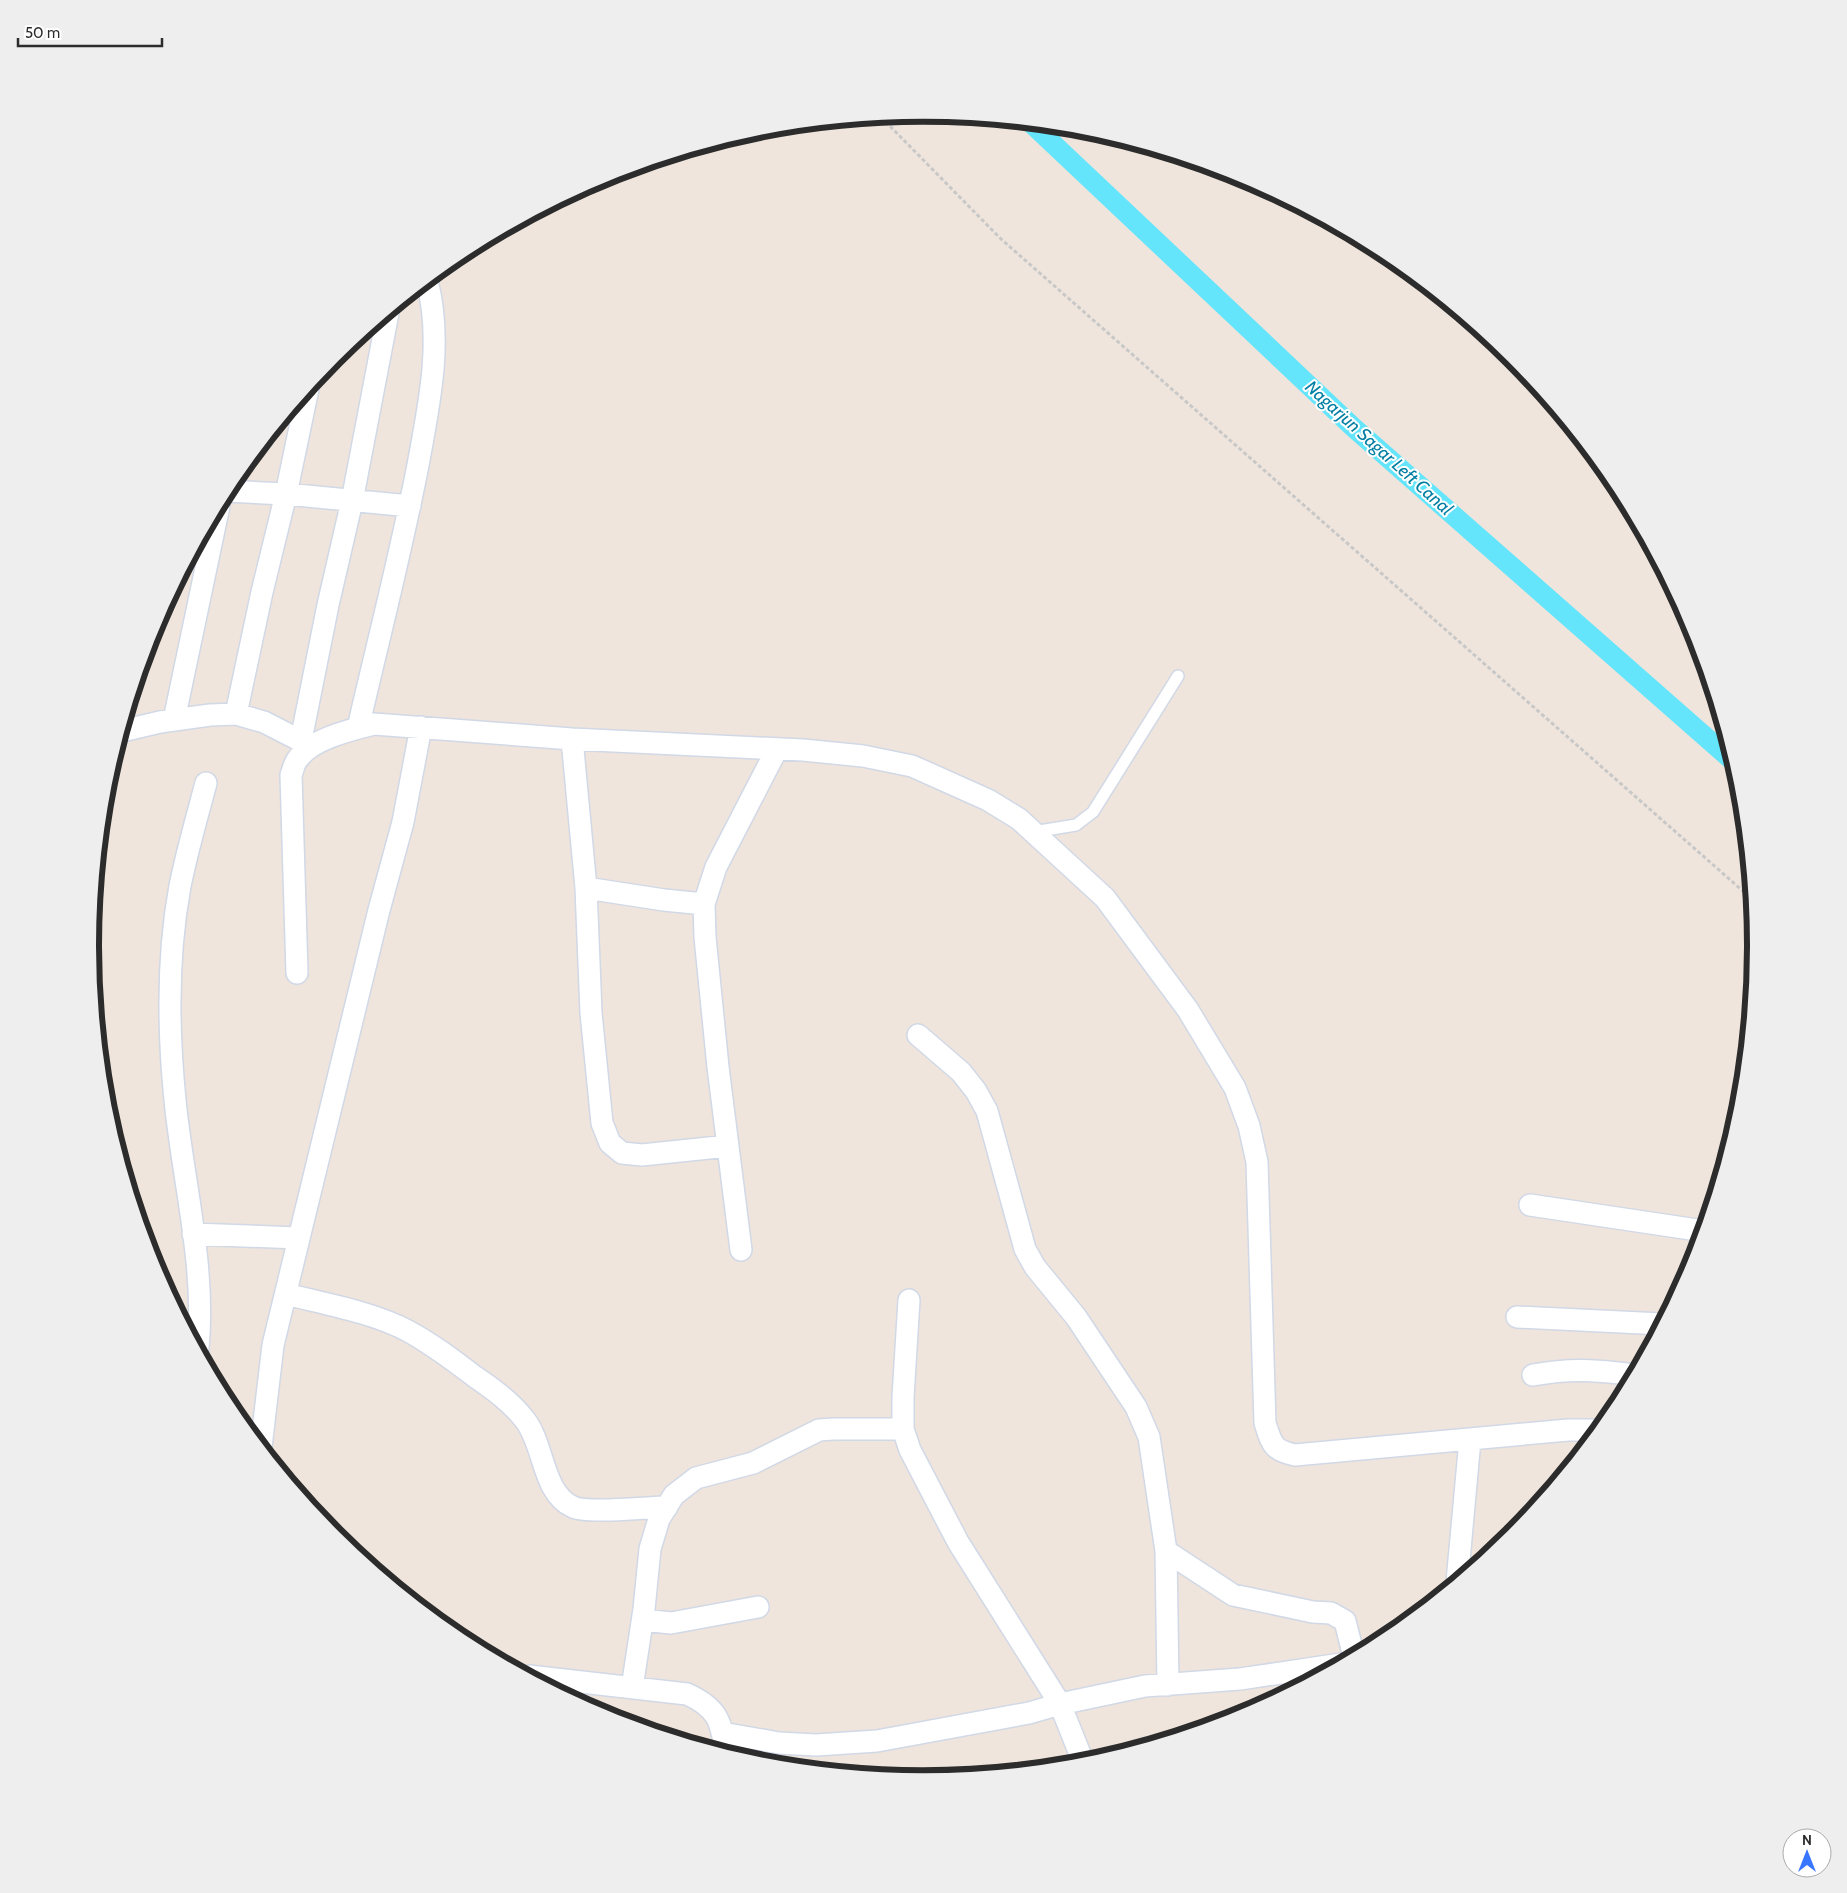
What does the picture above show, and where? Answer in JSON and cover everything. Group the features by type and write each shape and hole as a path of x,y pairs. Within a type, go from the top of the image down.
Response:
{"street":[{"path":"358,728 410,506 429,408 435,325 429,287"},
{"path":"297,974 291,775 306,743 328,605 352,501 387,321"},
{"path":"236,714 306,400"},
{"path":"236,491 286,494 410,506"},
{"path":"174,720 215,524"},
{"path":"128,730 160,722 210,715 236,714 264,722 306,743 374,724 572,739 777,749 864,756 912,766 988,800 1019,819 1105,898 1188,1010 1235,1088 1249,1126 1256,1162 1265,1423 1271,1441 1280,1452 1295,1455 1568,1430 1591,1430"},
{"path":"262,1439 273,1345 376,919 402,822 421,727"},
{"path":"572,739 586,888 591,1013 602,1123 610,1143 622,1153 642,1155 728,1146"},
{"path":"741,1250 706,946 704,904 716,867 777,749"},
{"path":"199,1340 199,1285 175,1102 170,1045 171,960 180,886 206,783"},
{"path":"586,888 704,904"},
{"path":"918,1035 961,1072 976,1091 987,1111 1025,1249 1035,1268 1076,1317 1136,1407 1149,1437 1166,1551 1168,1685"},
{"path":"1530,1205 1697,1230"},
{"path":"193,1234 299,1238"},
{"path":"286,1294 375,1318 407,1330 435,1347 502,1396 527,1421 538,1443 553,1489 560,1499 574,1508 588,1510 667,1506"},
{"path":"909,1300 904,1429 910,1450 958,1542 1060,1704 1081,1756"},
{"path":"1517,1317 1656,1324"},
{"path":"1533,1375 1560,1370 1581,1369 1629,1373"},
{"path":"632,1688 643,1620 650,1549 659,1519 674,1495 696,1478 754,1463 819,1430 904,1429"},
{"path":"1458,1575 1470,1440"},
{"path":"1166,1551 1233,1595 1313,1612 1331,1613 1345,1621 1352,1651"},
{"path":"643,1620 671,1623 758,1607"},
{"path":"543,1678 687,1694 703,1701 714,1711 724,1743 816,1745 877,1741 1029,1712 1145,1686 1240,1678 1326,1666"}],"lane":[{"path":"1032,832 1076,825 1094,812 1178,676"}],"path":[{"path":"887,123 1001,239 1746,894"}],"waterway":[{"name":"Nagarjun Sagar Left Canal","path":"1039,130 1354,428 1725,754"}]}
